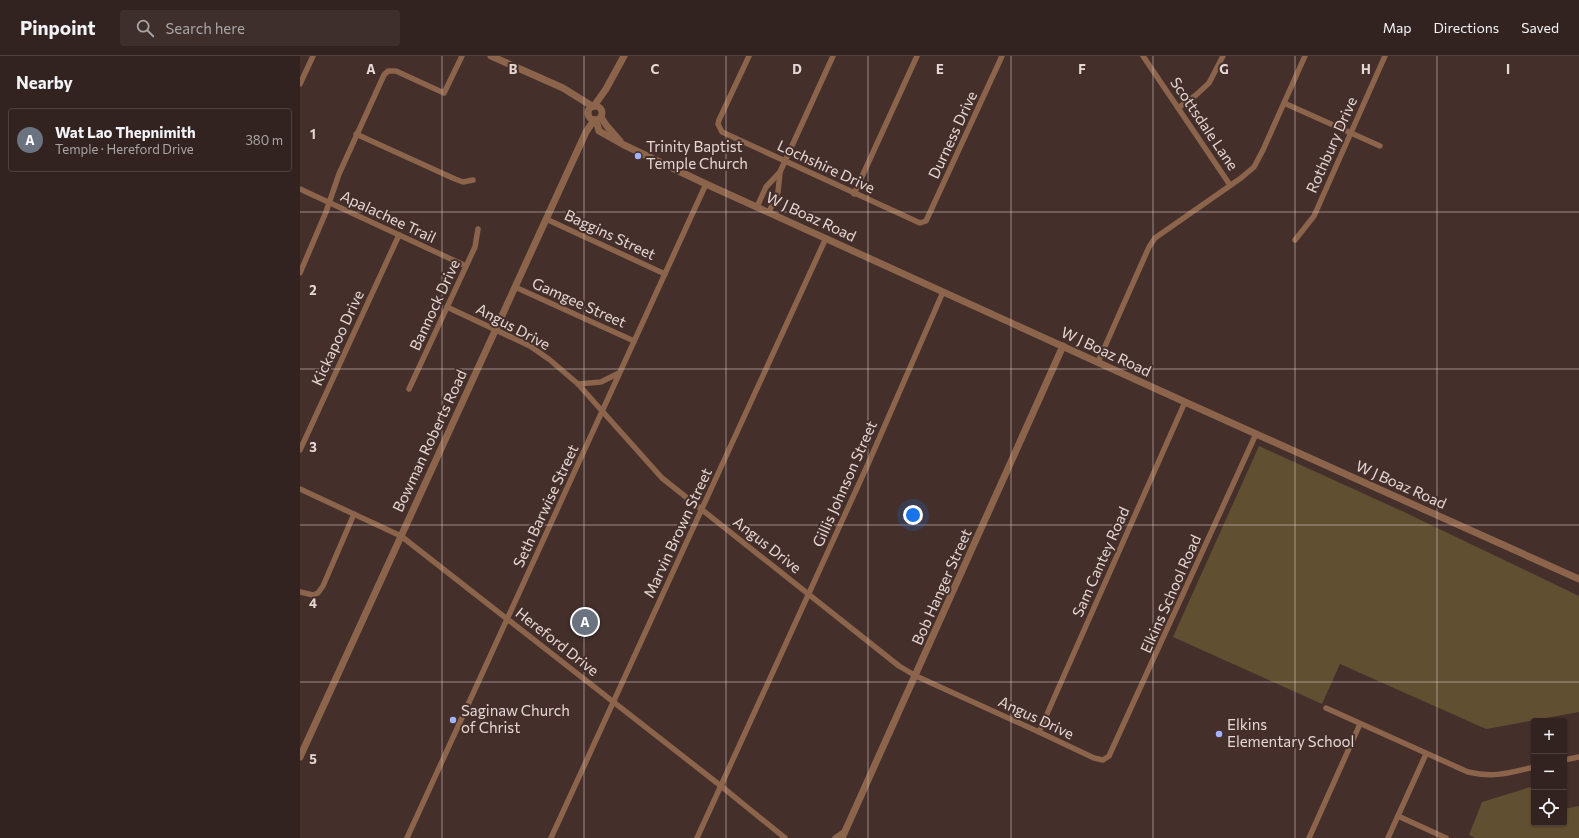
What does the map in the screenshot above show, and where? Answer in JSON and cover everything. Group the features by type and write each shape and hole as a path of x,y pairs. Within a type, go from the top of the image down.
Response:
{"street":[{"path":"300,84 313,56"},
{"path":"300,273 315,240 339,174 381,80 388,71 396,71 444,93 462,56"},
{"name":"W J Boaz Road","path":"490,56 563,88 580,99 624,145 706,184 1185,402 1579,579"},
{"name":"Bowman Roberts Road","path":"300,757 594,113 624,56"},
{"name":"Lochshire Drive","path":"749,56 719,120 719,129 725,134 854,194 913,221 924,223"},
{"path":"757,207 766,187 780,172 833,56"},
{"path":"854,194 917,56"},
{"name":"Durness Drive","path":"924,223 1002,56"},
{"name":"Scottsdale Lane","path":"1143,56 1230,185"},
{"path":"1178,108 1209,83 1223,56"},
{"path":"1098,362 1149,247 1155,238 1254,167 1305,56"},
{"name":"Rothbury Drive","path":"1295,240 1314,216 1385,56"},
{"path":"1284,103 1380,146"},
{"path":"356,134 455,180 463,182 473,180"},
{"path":"769,212 778,192 780,172"},
{"name":"Seth Barwise Street","path":"407,838 706,184"},
{"name":"Apalachee Trail","path":"300,189 466,266"},
{"name":"Baggins Street","path":"546,219 665,274"},
{"name":"Bannock Drive","path":"409,389 475,248 478,230"},
{"name":"Kickapoo Drive","path":"300,450 399,235"},
{"name":"Marvin Brown Street","path":"551,838 826,238"},
{"name":"Gamgee Street","path":"515,287 634,341"},
{"name":"Gillis Johnson Street","path":"697,838 868,464 943,292"},
{"name":"Angus Drive","path":"447,306 530,346 550,360 578,384 654,471 701,510 809,593 900,666 916,676 1039,732 1085,755 1103,760"},
{"name":"Bob Hanger Street","path":"842,838 1063,346"},
{"path":"578,384 601,382 620,373"},
{"name":"Sam Cantey Road","path":"1039,732 1185,402"},
{"name":"Elkins School Road","path":"1103,760 1110,756 1256,434"},
{"name":"Hereford Drive","path":"300,489 401,536 721,786 785,838"},
{"path":"300,592 313,595 318,593 354,514"},
{"path":"1326,708 1468,772 1483,776 1497,775 1531,768"},
{"path":"1309,838 1360,724"},
{"path":"1388,838 1426,754"},
{"path":"1567,759 1579,757"},
{"path":"1398,816 1446,838"},
{"path":"835,838 846,830"}],"shaded area":[{"path":"1259,446 1404,512 1579,596 1579,712 1546,718 1531,718 1531,721 1486,729 1340,664 1322,704 1173,637"},
{"path":"1531,787 1531,826 1567,826 1567,808 1579,806 1579,838 1475,838 1469,835 1482,802"}],"place":[{"name":"Trinity Baptist Temple Church","path":"638,156"},
{"name":"Wat Lao Thepnimith","path":"585,622"},
{"name":"Saginaw Church of Christ","path":"453,720"},
{"name":"Elkins Elementary School","path":"1219,734"}]}
